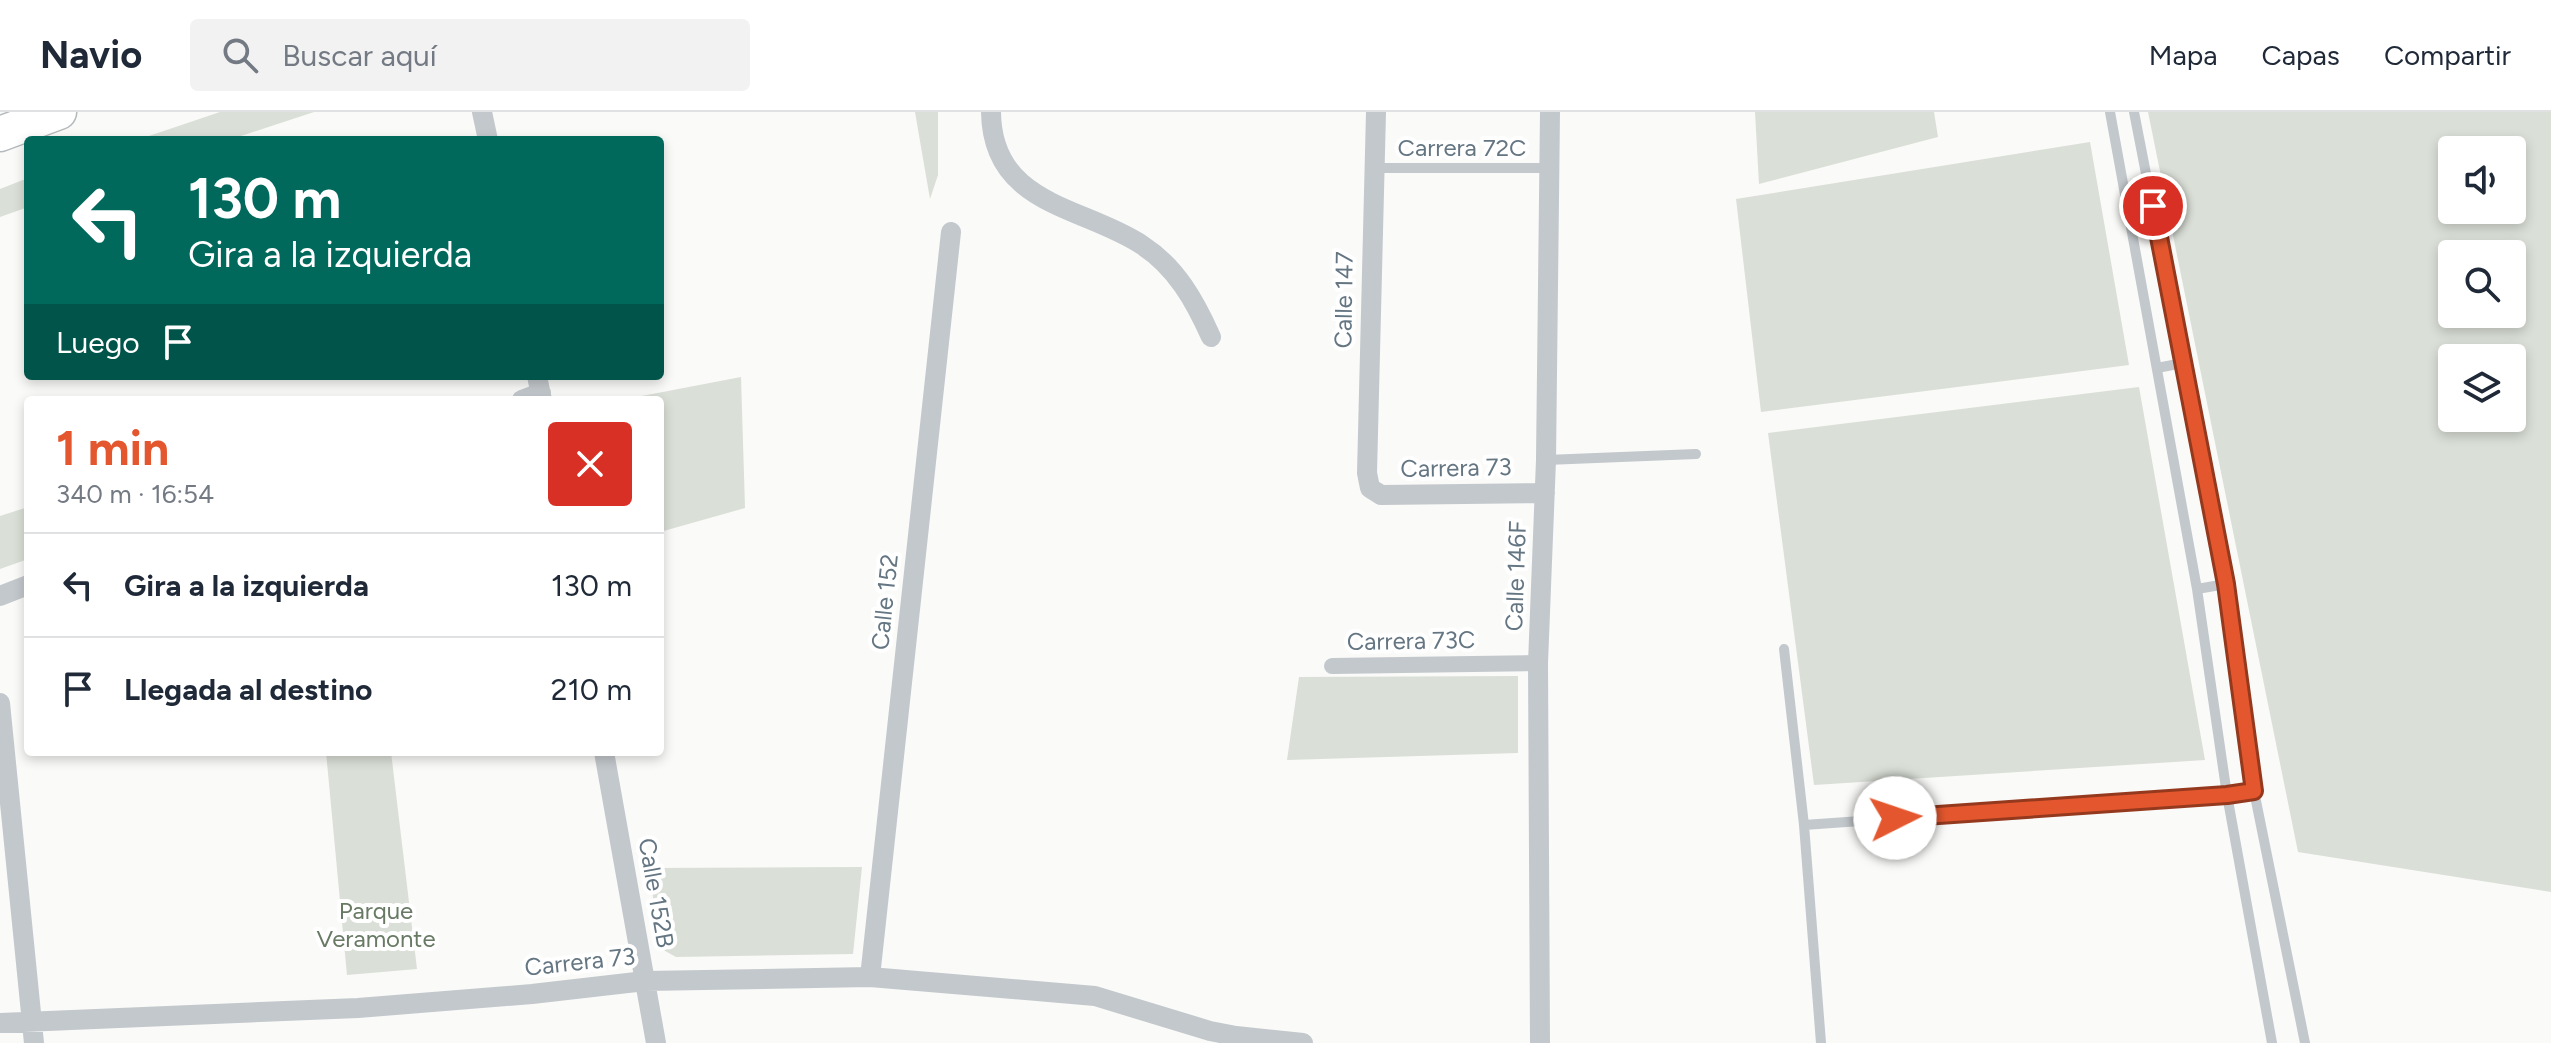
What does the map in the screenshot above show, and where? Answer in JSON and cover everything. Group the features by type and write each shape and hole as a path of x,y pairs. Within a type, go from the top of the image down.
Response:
{"highway":[{"path":"0,134 59,112"}],"street":[{"path":"482,112 487,136"},
{"path":"991,112 991,128 1000,153 1013,175 1041,199 1114,229 1145,246 1192,294 1211,337"},
{"name":"Calle 147","path":"1370,488 1367,473 1376,112"},
{"name":"Calle 146F","path":"1540,1043 1538,663 1546,460 1550,112"},
{"name":"Calle 152","path":"870,977 951,232"},
{"name":"Carrera 73","path":"1370,488 1381,495 1545,493"},
{"path":"0,596 24,587"},
{"name":"Carrera 73C","path":"1332,666 1538,663"},
{"path":"0,703 34,1043"},
{"name":"Calle 152B","path":"605,756 656,1043"},
{"name":"Carrera 73","path":"0,1023 358,1008 645,981 870,977 1095,996 1236,1036 1303,1043"}],"lane":[{"path":"2110,112 2197,589 2227,795 2272,1043"},
{"path":"2134,112 2226,584 2254,791 2305,1043"},
{"name":"Carrera 72C","path":"1373,168 1550,168"},
{"path":"2157,368 2183,363"},
{"path":"1546,460 1696,454"},
{"path":"2197,589 2226,584"},
{"path":"1784,649 1804,825 1821,1043"},
{"path":"1804,825 2254,791"}],"green space":[{"path":"220,112 314,112 241,136 149,136"},
{"path":"915,112 938,112 938,175 930,199"},
{"path":"1755,112 1934,112 1938,137 1759,184"},
{"path":"2148,112 2551,112 2551,892 2298,852"},
{"path":"2090,142 2129,365 1761,412 1736,199"},
{"path":"24,180 24,208 0,217 0,189"},
{"path":"741,377 745,508 664,531 664,396 642,396"},
{"path":"2139,387 2205,760 1814,785 1768,433"},
{"path":"24,508 24,560 0,569 0,516"},
{"path":"1518,676 1518,753 1287,760 1299,677"},
{"name":"Parque Veramonte","path":"326,756 391,756 417,969 347,975"},
{"path":"862,867 853,954 676,957 658,947 650,868"}],"route":[{"path":"1895,818 2254,791 2226,584 2153,206"}]}
